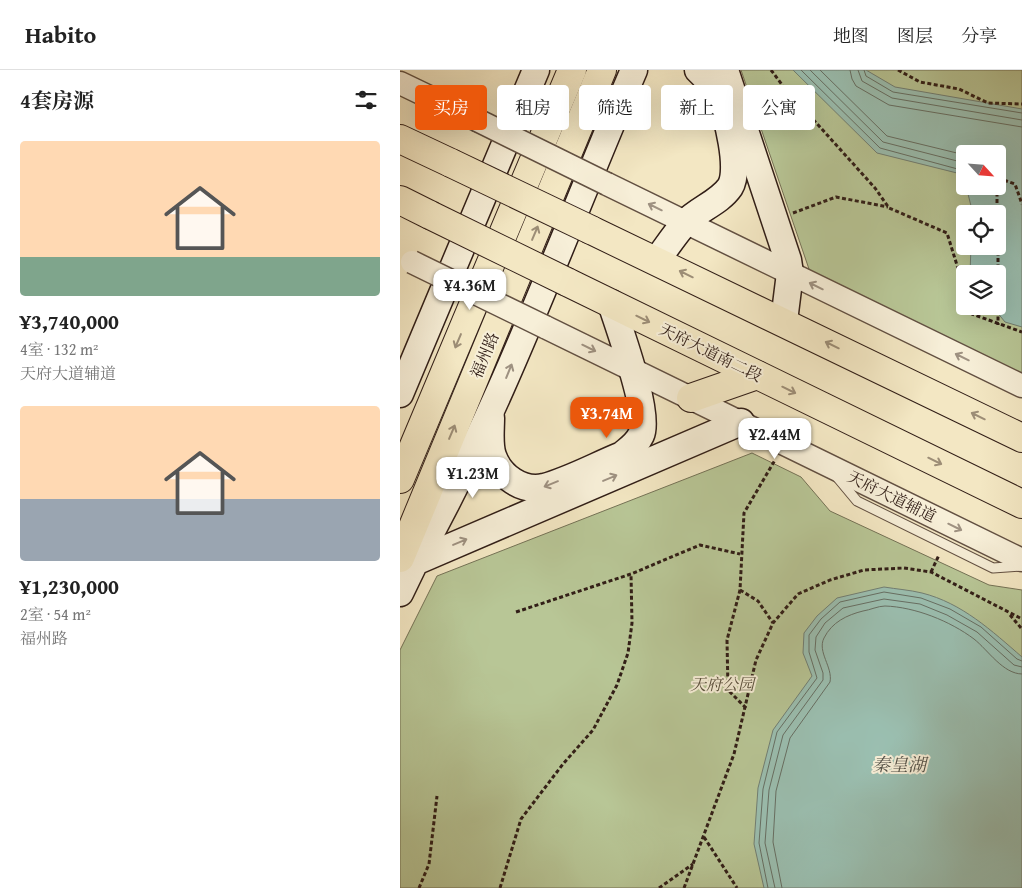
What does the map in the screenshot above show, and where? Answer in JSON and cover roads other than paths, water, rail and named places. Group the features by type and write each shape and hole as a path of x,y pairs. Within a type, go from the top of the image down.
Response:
{"main road":[{"path":"400,394 405,372 536,70"},
{"name":"福州路","path":"400,478 572,70"},
{"name":"福州路","path":"408,560 602,70"},
{"path":"400,593 408,560 444,510 491,416 630,78 646,70"},
{"path":"657,260 686,222 721,196 731,186 734,177 734,154 719,99 708,78 698,70"},
{"path":"725,70 788,260 790,273 784,321"},
{"path":"400,139 784,321 1022,438"},
{"name":"天府大道南二段","path":"400,200 1022,504"},
{"path":"491,416 492,454 500,470 519,484 526,486 543,487 622,455 632,447 642,434 644,422 631,369 611,304"},
{"path":"691,398 757,374"},
{"path":"408,560 741,422"}],"street":[{"path":"400,82 1022,386"},
{"name":"天府大道辅道","path":"406,259 1022,560"}],"lane":[{"path":"828,465 857,501 993,568 1022,566"}],"water":[{"path":"793,70 866,70 895,87 1022,109 1022,327 1005,322 999,315 1006,315 1006,265 970,265 971,255 1006,255 1006,205 971,205 968,195 1006,195 1006,145 956,145 956,173 877,153 815,92 815,85 808,85"},
{"name":"秦皇湖","path":"884,587 922,593 950,604 976,619 1022,657 1022,888 764,888 754,844 758,788 773,730 812,676 803,653 804,633 817,616 837,598"}],"park label":[{"name":"天府公园","path":"722,684"}]}
